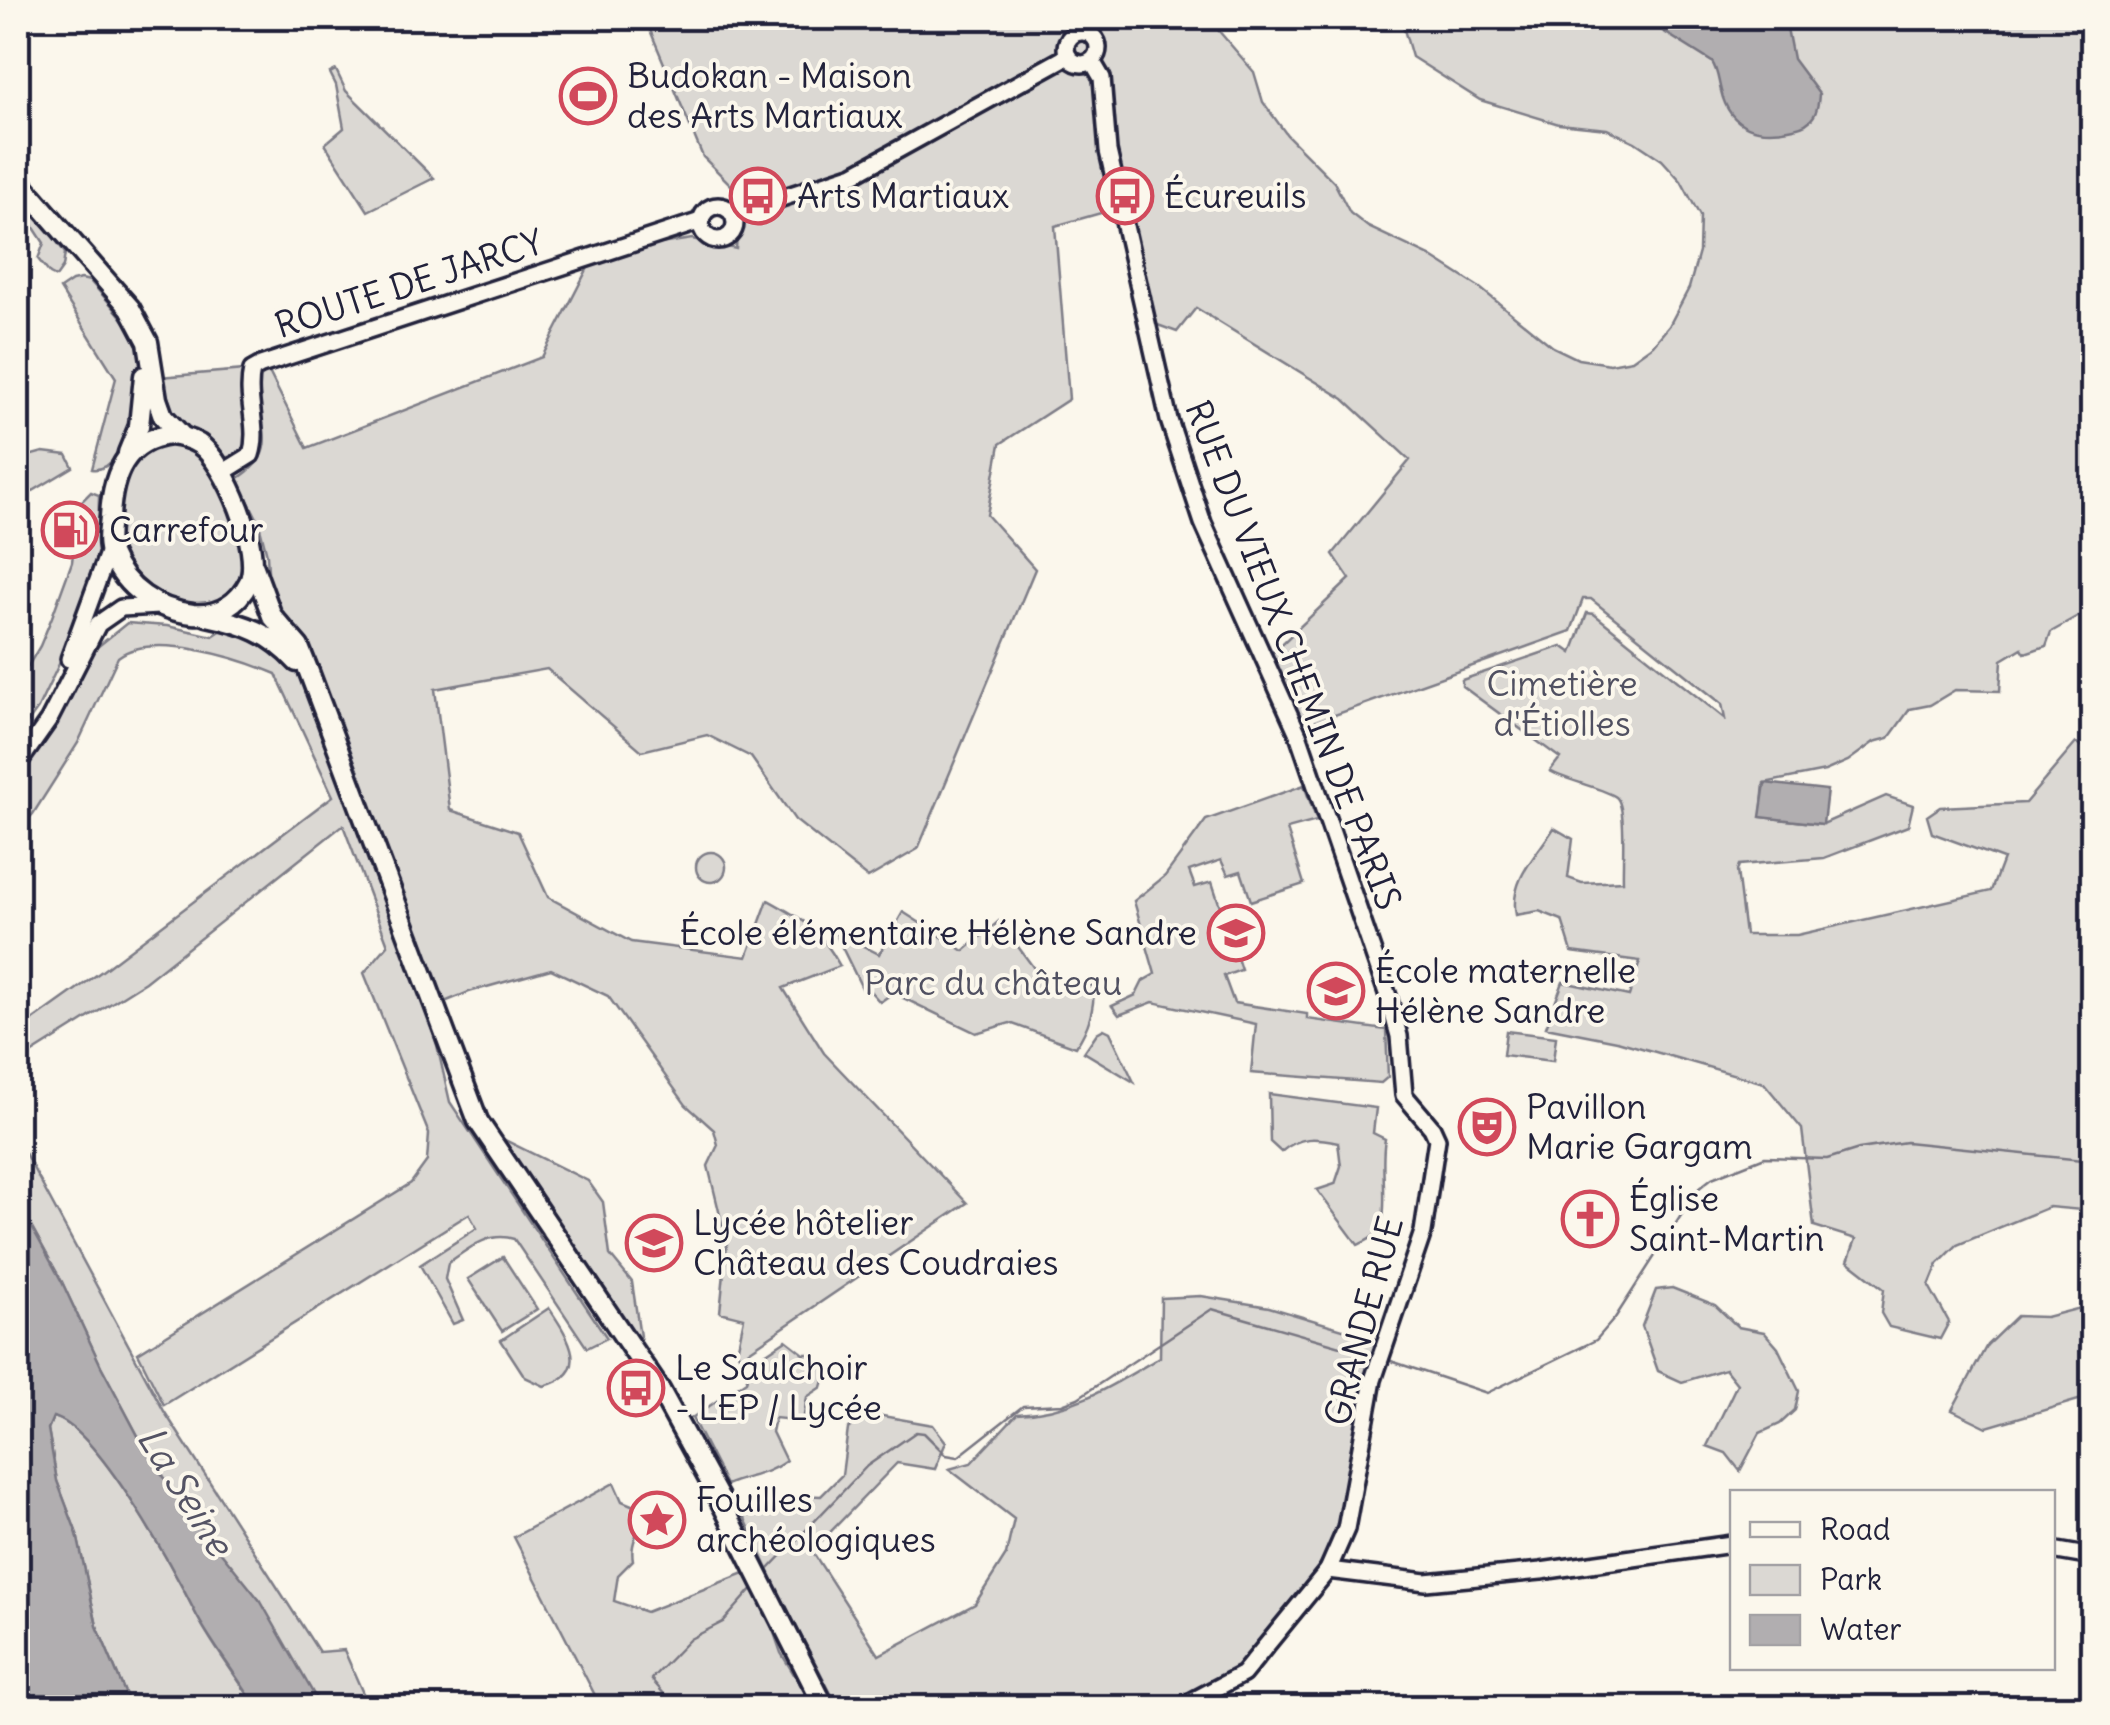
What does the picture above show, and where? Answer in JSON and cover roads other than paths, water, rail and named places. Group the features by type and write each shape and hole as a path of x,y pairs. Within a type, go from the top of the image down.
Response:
{"main road":[{"path":"20,182 130,308 148,342 163,416 182,436 200,444 222,473 253,549 254,567 272,616 298,646 322,705 478,1121 660,1390 826,1708"},
{"path":"20,182 137,342 144,370 144,400 128,454 113,486 108,550 126,579 158,606 258,629 280,643 301,666 322,705"},
{"path":"128,454 155,436 182,436"},
{"path":"202,614 227,608 237,599 254,567"}],"street":[{"path":"1068,56 1067,42 1094,18"},
{"path":"1068,56 1080,64 1092,61 1098,50 1089,33 1080,32"},
{"path":"732,214 854,174 1068,56"},
{"name":"RUE DU VIEUX CHEMIN DE PARIS","path":"1092,61 1102,78 1108,151 1169,420 1203,523 1300,740 1388,996 1399,1036 1404,1094"},
{"path":"712,207 723,207 732,214 734,229 720,240 707,236 701,221 712,207"},
{"name":"ROUTE DE JARCY","path":"222,473 244,462 254,448 248,391 252,370 261,365 701,221"},
{"path":"18,749 43,715 71,656 108,550"},
{"path":"18,764 49,720 98,624 121,608 158,606"},
{"name":"GRANDE RUE","path":"1179,1708 1243,1674 1328,1570 1346,1529 1373,1380 1423,1232 1436,1139 1432,1128 1404,1094"},
{"path":"1328,1570 1426,1582 1542,1571 1730,1544"},
{"path":"2055,1551 2092,1557"}],"water":[{"path":"1651,18 1704,18 1719,25 1773,18 1787,28 1793,59 1819,94 1814,116 1801,126 1770,131 1739,122 1725,104 1712,62 1658,28"},
{"path":"1765,783 1827,790 1823,824 1760,817"},
{"name":"La Seine","path":"18,1202 143,1445 179,1500 261,1602 321,1707 256,1707 204,1628 134,1504 91,1446 71,1426 53,1417 48,1429 57,1481 77,1534 97,1626 131,1707 18,1707"}],"waterway":[{"path":"1388,1360 1487,1393 1596,1340 1615,1318 1698,1189 1712,1178 1765,1157 1827,1159 1859,1149 1906,1142 2092,1161"},
{"path":"768,1570 867,1466 916,1432 924,1433 946,1455 958,1457 1023,1406 1062,1404 1078,1398 1212,1309 1372,1355"},
{"path":"670,1708 651,1679 690,1639 723,1622 754,1587"}],"place":[{"name":"Budokan - Maison des Arts Martiaux","path":"588,96"},
{"name":"Arts Martiaux","path":"758,196"},
{"name":"Écureuils","path":"1125,196"},
{"name":"Carrefour","path":"70,530"},
{"name":"École élémentaire Hélène Sandre","path":"1236,933"},
{"name":"École maternelle Hélène Sandre","path":"1336,991"},
{"name":"Pavillon Marie Gargam","path":"1487,1127"},
{"name":"Église Saint-Martin","path":"1590,1219"},
{"name":"Lycée hôtelier Château des Coudraies","path":"654,1243"},
{"name":"Le Saulchoir - LEP / Lycée","path":"636,1388"},
{"name":"Fouilles archéologiques","path":"657,1520"}],"park label":[{"name":"Cimetière d'Étiolles","path":"1562,704"},
{"name":"Parc du château","path":"993,983"}]}
